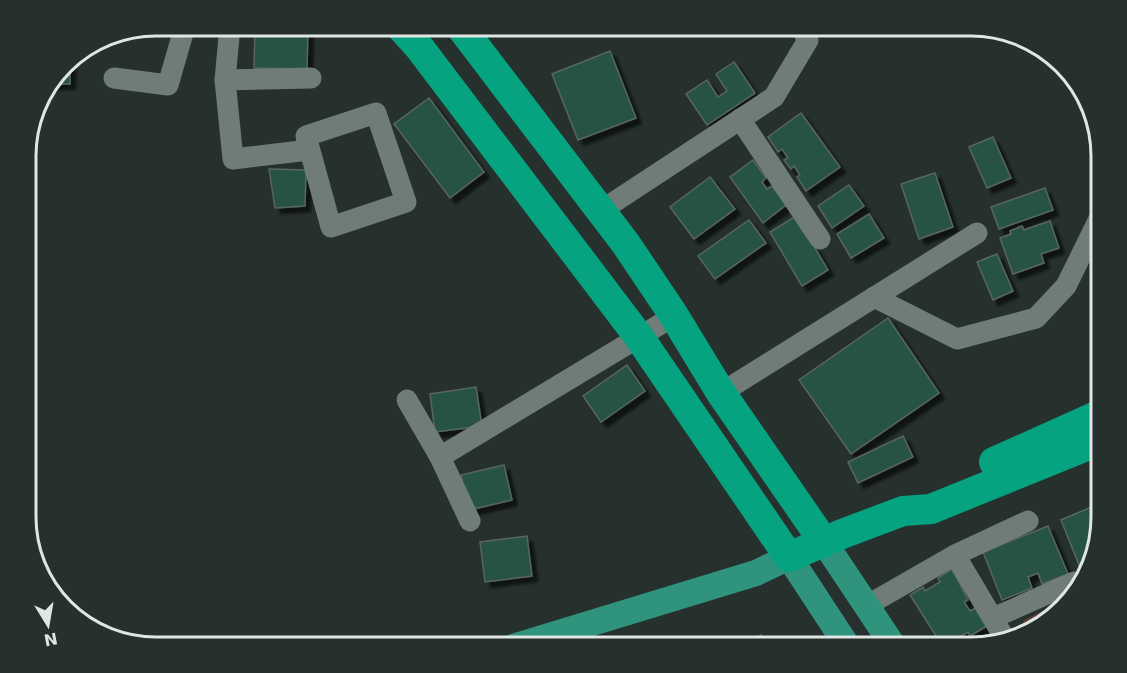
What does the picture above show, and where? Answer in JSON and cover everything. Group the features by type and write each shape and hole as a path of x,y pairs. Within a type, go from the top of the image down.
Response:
{"highway":[{"path":"409,36 639,337 789,558 903,511 931,509 1091,444"},
{"path":"468,36 626,244 721,393 824,542"},
{"path":"903,511 922,493 1091,418"}],"main road":[{"path":"824,542 887,637"},
{"path":"546,637 756,573 789,558 841,637"}],"street":[{"path":"114,78 168,85 182,36"},
{"path":"229,36 225,81 233,159 309,150"},
{"path":"602,210 774,97 808,40 807,36"},
{"path":"225,81 311,78"},
{"path":"376,113 406,202 331,228 309,150 306,136 376,113"},
{"path":"740,119 820,239"},
{"path":"721,393 977,232"},
{"path":"874,297 957,339 1036,318 1066,286 1091,235"},
{"path":"441,457 673,315"},
{"path":"407,400 441,457 470,521"},
{"path":"866,606 955,555 1028,521"},
{"path":"955,555 1002,633"},
{"path":"993,618 1068,588"}],"shaded area":[{"path":"1050,607 1025,624 1023,621"}],"building":[{"path":"255,36 308,36 307,69 254,68"},
{"path":"610,51 636,118 578,140 552,74"},
{"path":"734,62 755,93 707,125 686,94 707,80 718,97 727,91 716,74"},
{"path":"70,73 70,84 60,84"},
{"path":"429,98 484,172 450,198 394,124"},
{"path":"801,113 840,167 806,191 797,177 800,175 794,166 791,169 784,160 788,158 782,149 778,152 768,137"},
{"path":"993,137 1011,178 987,188 969,147"},
{"path":"753,160 766,178 762,182 767,189 772,186 786,205 763,223 730,177"},
{"path":"269,169 306,170 305,206 275,208"},
{"path":"935,173 953,227 919,239 901,184"},
{"path":"710,177 735,209 694,239 670,207"},
{"path":"849,185 864,206 832,228 818,206"},
{"path":"1045,188 1053,210 999,229 991,207"},
{"path":"869,214 884,238 851,258 837,234"},
{"path":"796,216 828,270 802,286 770,232"},
{"path":"749,220 766,243 715,279 698,256"},
{"path":"1050,221 1059,248 1041,254 1044,263 1013,274 1000,238 1022,226 1024,230"},
{"path":"997,254 1013,291 993,300 977,262"},
{"path":"888,318 939,393 851,454 799,380"},
{"path":"627,365 645,391 601,422 583,396"},
{"path":"476,387 482,426 435,432 430,394"},
{"path":"903,436 913,457 858,483 848,462"},
{"path":"504,465 512,500 469,510 461,475"},
{"path":"1091,507 1089,540 1080,567 1061,520"},
{"path":"1048,526 1068,574 1042,584 1038,573 1028,577 1032,588 1002,600 983,552"},
{"path":"527,536 532,576 485,582 480,542"},
{"path":"952,569 968,600 964,602 970,611 976,608 987,626 970,636 968,632 959,637 937,637 910,595 923,587 925,591 940,582 938,578"}]}
